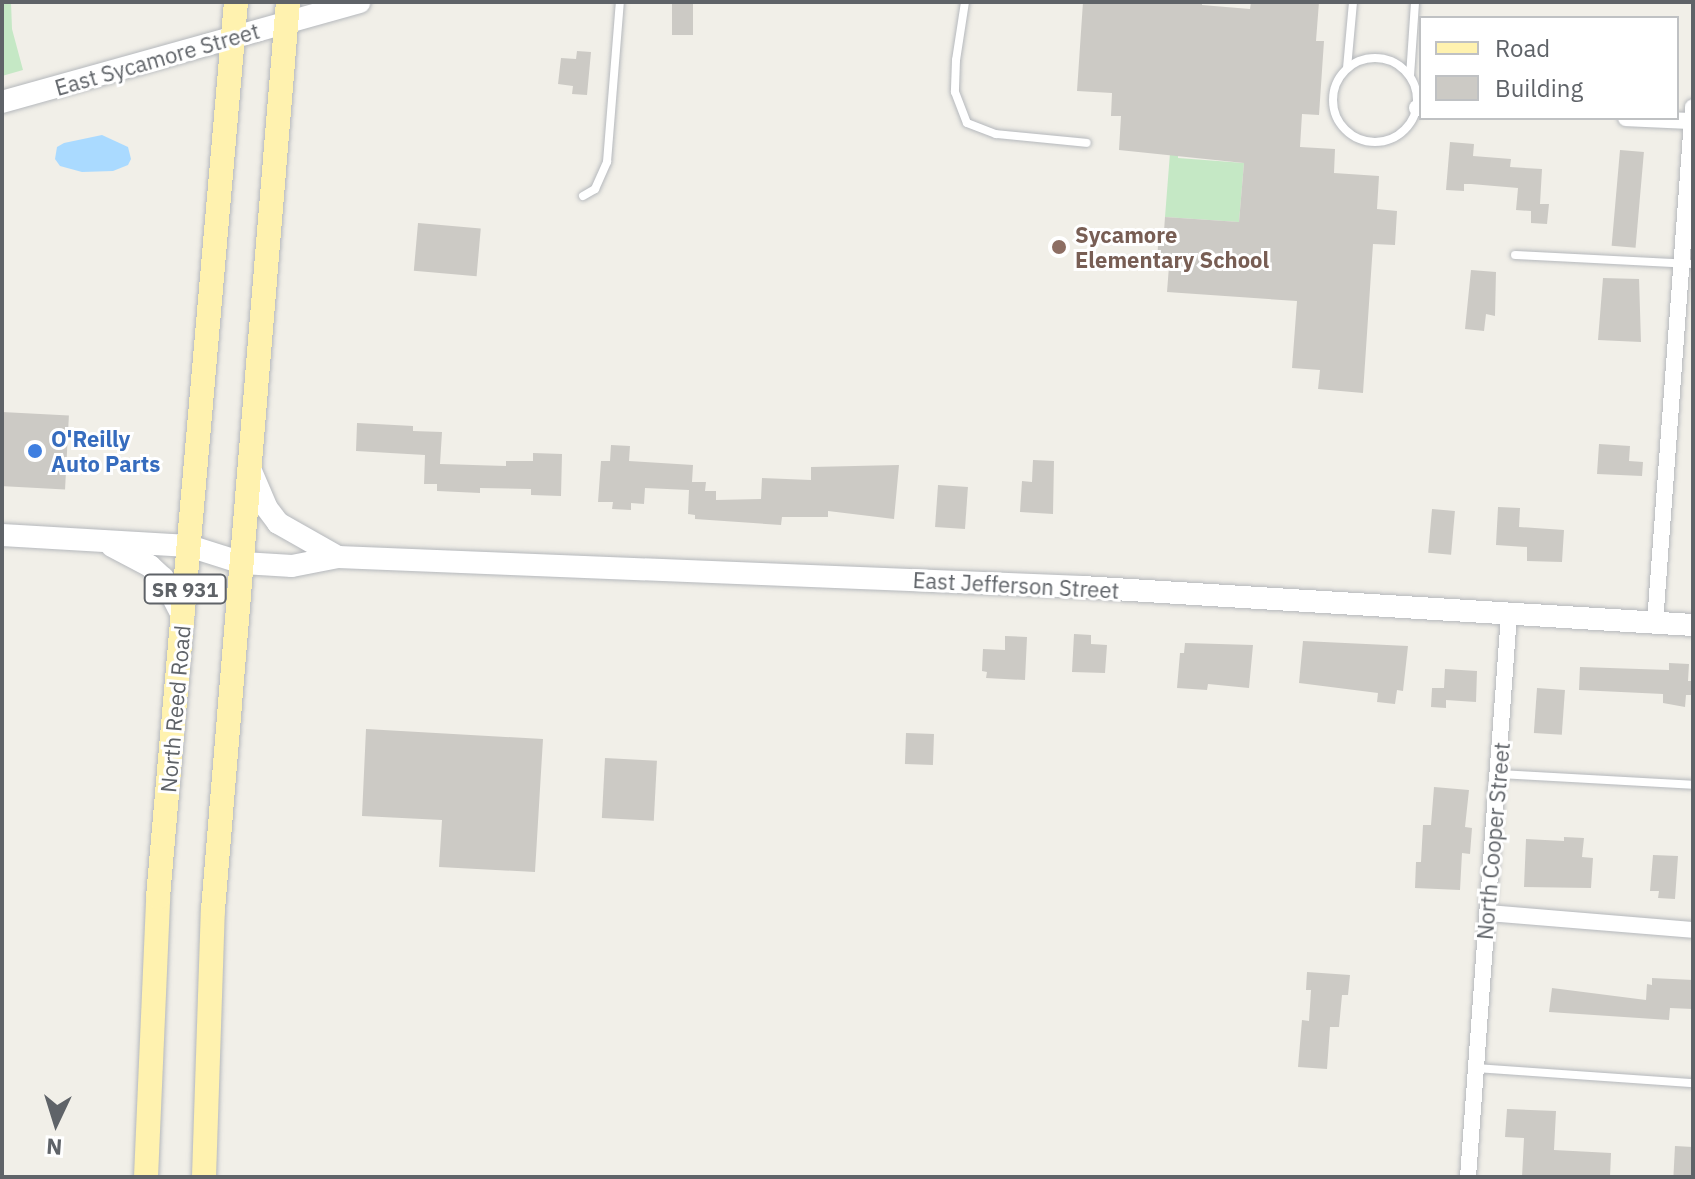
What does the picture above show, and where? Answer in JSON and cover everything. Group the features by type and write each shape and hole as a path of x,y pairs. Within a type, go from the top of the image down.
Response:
{"main road":[{"name":"North Reed Road","path":"146,1177 158,897 236,2"},
{"name":"SR 931","path":"204,1177 213,910 288,12"}],"street":[{"name":"East Sycamore Street","path":"2,102 233,38 288,12 359,2"},
{"path":"1655,623 1687,264 1693,107"},
{"path":"1670,120 1692,121"},
{"name":"East Jefferson Street","path":"251,471 266,507 278,523 338,557"},
{"name":"East Jefferson Street","path":"2,535 189,546 243,563 292,566 338,557 1082,587 1693,625"},
{"name":"East Jefferson Street","path":"96,540 126,551 150,566 163,578 183,617"},
{"name":"North Cooper Street","path":"1468,1177 1509,615"},
{"path":"1487,913 1693,930"}],"lane":[{"path":"583,196 595,189 607,162 620,2"},
{"path":"965,2 956,60 955,92 967,123 996,134 1087,143"},
{"path":"1353,2 1347,68 1333,93 1334,107 1348,132 1375,142 1402,132 1419,108 1410,76 1415,2"},
{"path":"1347,68 1373,57 1387,59 1410,76"},
{"path":"1515,255 1687,264"},
{"path":"1499,774 1693,785"},
{"path":"1476,1068 1693,1083"}],"green space":[{"path":"2,2 11,2 12,29 23,70 2,76"},
{"path":"1170,153 1178,154 1178,158 1244,163 1239,222 1165,217"}],"water":[{"path":"102,135 128,147 131,159 128,165 113,171 82,172 60,166 55,159 57,147 64,143"}],"building":[{"path":"672,2 693,2 693,35 672,35"},
{"path":"1083,2 1202,2 1202,5 1250,9 1251,2 1319,2 1316,41 1324,41 1319,115 1302,114 1300,147 1335,149 1334,173 1379,176 1377,209 1397,211 1395,245 1373,244 1363,393 1318,389 1320,370 1292,368 1297,301 1167,292 1169,266 1157,265 1158,245 1163,245 1165,217 1239,222 1244,163 1119,150 1121,116 1111,116 1112,93 1077,91"},
{"path":"577,51 591,52 587,95 572,94 573,86 558,84 561,58 576,59"},
{"path":"1450,142 1474,144 1473,156 1511,159 1510,167 1542,169 1540,204 1549,204 1547,224 1531,223 1531,211 1516,210 1518,188 1464,184 1464,191 1446,190"},
{"path":"1620,150 1644,152 1636,248 1612,246"},
{"path":"418,223 481,228 477,276 414,271"},
{"path":"1471,270 1496,272 1495,316 1486,314 1484,331 1465,329"},
{"path":"1603,278 1639,279 1641,342 1598,340"},
{"name":"O'Reilly Auto Parts","path":"2,412 69,416 65,489 2,486"},
{"path":"357,423 413,426 413,431 442,432 440,464 506,466 506,461 533,461 533,453 562,454 561,496 531,495 531,489 480,488 480,493 437,491 437,484 424,484 425,455 356,451"},
{"path":"1599,444 1630,446 1629,461 1643,462 1642,476 1597,474"},
{"path":"611,445 630,446 629,461 693,465 692,482 706,482 705,491 716,491 716,500 761,499 762,478 811,480 811,467 899,465 894,519 828,511 828,517 782,517 781,525 695,519 695,515 688,514 689,490 645,488 644,504 631,503 631,510 612,509 613,502 598,502 601,461 610,461"},
{"path":"1033,460 1054,461 1053,514 1020,512 1022,481 1032,482"},
{"path":"938,485 968,487 965,529 935,527"},
{"path":"1498,507 1520,508 1519,527 1564,530 1562,562 1527,561 1527,547 1496,545"},
{"path":"1432,509 1455,511 1451,555 1428,553"},
{"path":"1074,634 1091,635 1091,644 1107,645 1105,673 1072,672"},
{"path":"1005,636 1027,637 1025,680 986,678 987,672 982,671 983,649 1005,650"},
{"path":"1303,641 1408,646 1403,691 1397,690 1395,704 1377,702 1378,693 1299,683"},
{"path":"1185,643 1253,645 1249,688 1208,684 1207,690 1177,688 1180,653 1184,653"},
{"path":"1669,663 1689,664 1688,681 1693,681 1693,695 1686,695 1685,707 1663,703 1663,694 1579,690 1580,667 1669,670"},
{"path":"1445,669 1477,671 1476,702 1446,700 1446,708 1431,707 1432,688 1444,688"},
{"path":"1537,688 1565,690 1562,735 1534,733"},
{"path":"366,729 543,739 535,872 439,867 442,820 362,816"},
{"path":"906,733 934,734 933,765 905,764"},
{"path":"605,758 657,761 654,821 602,818"},
{"path":"1434,787 1469,790 1465,827 1472,828 1470,854 1462,853 1460,890 1415,888 1416,862 1421,862 1423,825 1431,825"},
{"path":"1564,837 1584,838 1582,857 1593,858 1591,888 1524,887 1526,839 1564,841"},
{"path":"1653,855 1678,856 1675,899 1658,898 1659,891 1650,891"},
{"path":"1307,972 1350,975 1348,995 1342,995 1339,1027 1330,1027 1327,1069 1298,1067 1302,1020 1309,1021 1311,990 1306,990"},
{"path":"1652,978 1693,980 1693,1009 1670,1008 1669,1020 1549,1012 1552,988 1646,1000 1647,984 1652,985"},
{"path":"1507,1109 1556,1111 1554,1150 1611,1153 1610,1177 1522,1177 1524,1138 1505,1137"},
{"path":"1675,1146 1693,1147 1691,1177 1673,1177"}],"place":[{"name":"Sycamore Elementary School","path":"1059,247"},
{"name":"O'Reilly Auto Parts","path":"35,451"}]}
